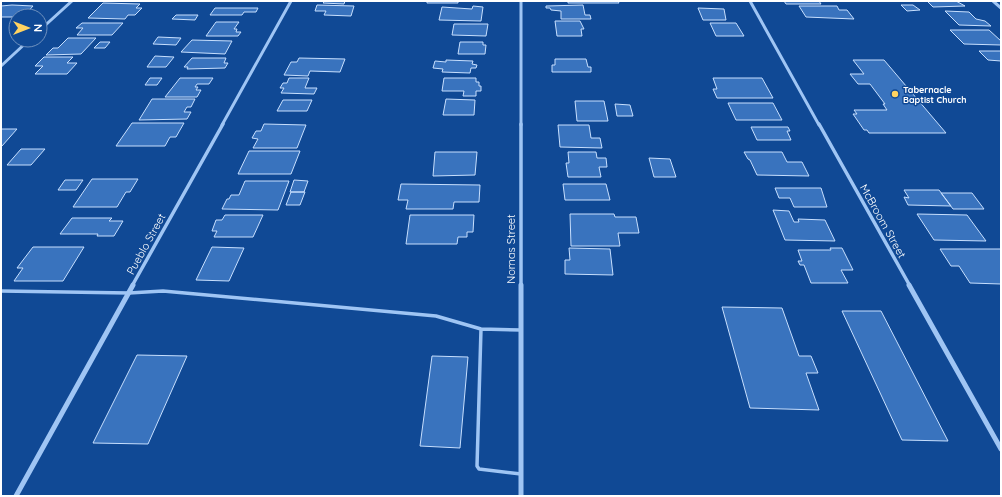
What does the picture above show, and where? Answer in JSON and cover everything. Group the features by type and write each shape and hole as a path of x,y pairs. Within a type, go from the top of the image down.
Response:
{"street":[{"path":"48,23 72,1"},
{"name":"Pueblo Street","path":"16,496 291,1"},
{"name":"Nomas Street","path":"521,1 521,496"},
{"name":"McBroom Street","path":"750,1 1001,449"},
{"path":"992,1 1001,8"},
{"path":"1,66 20,48"}],"lane":[{"path":"1,291 129,293 163,292 436,316 481,329 521,330"},
{"path":"481,329 477,466 479,469 521,474"}],"building":[{"path":"325,1 345,1 344,4 323,3"},
{"path":"427,1 458,1 458,3 427,3"},
{"path":"568,1 618,1 619,3 568,3"},
{"path":"784,1 819,1 821,4 786,4"},
{"path":"927,1 956,1 965,6 933,7"},
{"path":"103,3 140,4 136,8 142,8 135,15 128,15 125,19 88,18"},
{"path":"317,5 354,6 351,16 324,15 326,11 315,11"},
{"path":"583,5 585,15 590,15 591,19 561,19 561,11 546,8 546,6"},
{"path":"901,5 913,5 920,10 907,11"},
{"path":"1,6 33,6 31,8 8,8 8,17 1,17"},
{"path":"473,6 483,7 481,21 439,20 442,7 472,9"},
{"path":"799,6 837,6 839,10 847,10 854,19 806,17"},
{"path":"215,8 258,8 256,12 244,12 242,15 210,15"},
{"path":"698,8 724,9 726,20 703,20"},
{"path":"945,11 969,12 976,19 985,21 991,26 959,25"},
{"path":"176,15 198,15 195,20 172,19"},
{"path":"555,21 580,21 584,29 581,29 582,36 557,36"},
{"path":"216,22 239,22 234,29 237,29 236,32 241,32 238,36 206,36"},
{"path":"82,23 123,23 112,35 77,35 83,28 76,28"},
{"path":"710,23 736,23 744,36 716,36"},
{"path":"454,24 488,24 486,36 452,35"},
{"path":"950,30 989,30 1001,41 1001,45 964,44"},
{"path":"158,37 181,38 176,45 153,44"},
{"path":"68,38 96,38 81,54 46,55 53,48 58,48"},
{"path":"192,40 232,41 225,54 181,52"},
{"path":"100,42 110,42 105,48 94,48"},
{"path":"460,42 483,42 483,45 486,45 485,54 458,54"},
{"path":"979,51 1001,51 1001,61 988,60"},
{"path":"155,56 174,57 166,67 147,67"},
{"path":"44,57 73,57 67,63 77,63 67,74 35,74 43,66 35,66"},
{"path":"192,58 226,58 224,63 228,63 225,68 187,69 188,67 184,67"},
{"path":"299,58 345,59 340,72 310,71 308,76 284,75 291,62 297,62"},
{"path":"555,59 586,59 588,67 591,67 591,72 552,72 552,65 555,65"},
{"path":"446,60 473,61 472,64 477,65 476,68 471,68 470,73 442,72 443,69 433,68 435,61 446,62"},
{"name":"Tabernacle Baptist Church","path":"853,60 884,60 946,133 869,133 867,130 864,130 853,114 857,114 854,110 887,110 883,104 885,104 870,84 858,84 850,74 864,74"},
{"path":"150,78 162,78 157,85 145,85"},
{"path":"180,78 213,78 209,84 197,84 195,87 198,87 196,90 201,90 197,97 165,97"},
{"path":"289,78 309,78 305,88 317,88 314,94 281,93 284,88 280,88 283,83 287,83"},
{"path":"444,78 476,78 476,82 479,82 479,86 481,86 481,91 476,91 476,96 463,96 464,91 442,91"},
{"path":"713,78 762,78 773,98 717,98 713,89 717,89"},
{"path":"152,99 195,99 191,107 187,107 184,112 191,112 187,119 139,120"},
{"path":"446,99 475,100 474,115 443,115"},
{"path":"283,100 312,100 307,111 277,111"},
{"path":"575,101 604,101 608,121 577,121"},
{"path":"728,103 773,103 782,120 736,120"},
{"path":"615,104 630,105 633,116 617,116"},
{"path":"132,123 184,123 176,137 170,137 165,146 116,146"},
{"path":"264,124 306,125 297,148 253,148 258,139 252,138 256,131 261,131"},
{"path":"558,125 589,125 591,138 600,138 602,148 560,147"},
{"path":"751,127 788,127 790,131 787,131 791,140 757,140"},
{"path":"1,129 17,129 2,146 1,146"},
{"path":"21,149 45,149 31,165 7,165"},
{"path":"249,151 300,151 291,174 238,174"},
{"path":"435,152 477,152 475,175 433,176"},
{"path":"568,152 596,152 597,158 606,158 607,167 599,167 601,177 568,177 566,163 569,163"},
{"path":"744,152 782,152 787,162 802,162 809,176 757,175 750,160"},
{"path":"649,158 670,159 676,177 654,177"},
{"path":"92,179 138,179 130,192 126,192 117,207 73,207"},
{"path":"65,180 83,180 76,190 58,190"},
{"path":"294,180 308,181 304,192 290,192"},
{"path":"245,181 289,181 278,210 222,209 227,199 229,199 231,195 239,195"},
{"path":"401,184 480,185 479,202 454,202 453,209 406,209 408,200 398,200"},
{"path":"563,184 606,184 610,200 565,200"},
{"path":"775,188 821,188 827,207 794,207 790,198 779,198"},
{"path":"904,190 939,190 951,206 908,205 904,197 909,198"},
{"path":"291,192 305,192 300,205 286,205"},
{"path":"941,193 972,193 984,209 953,209"},
{"path":"773,210 789,211 794,222 799,222 798,219 825,220 835,241 785,240"},
{"path":"570,214 614,214 615,217 636,217 639,233 618,233 620,246 571,246"},
{"path":"917,214 967,215 986,241 934,240"},
{"path":"225,215 263,215 253,237 214,237 217,231 212,231 216,220 222,220"},
{"path":"410,215 474,215 473,232 467,232 467,237 458,237 457,244 406,244"},
{"path":"72,218 112,218 109,221 123,221 114,236 97,236 98,234 60,234"},
{"path":"33,247 84,247 63,281 14,281 23,268 17,268"},
{"path":"212,247 244,248 229,281 196,280"},
{"path":"569,248 610,249 613,275 565,274 565,260 570,260"},
{"path":"830,248 842,248 853,270 841,270 848,283 811,283 804,265 800,265 798,261 802,261 798,250 831,250"},
{"path":"940,249 1001,249 1001,284 970,283 959,266 951,266"},
{"path":"722,307 782,308 799,356 811,356 818,373 806,373 819,410 750,408"},
{"path":"842,311 881,311 948,441 902,440"},
{"path":"137,355 187,356 148,444 93,443"},
{"path":"432,356 468,357 460,448 420,446"}],"place":[{"name":"Tabernacle Baptist Church","path":"895,94"}]}
